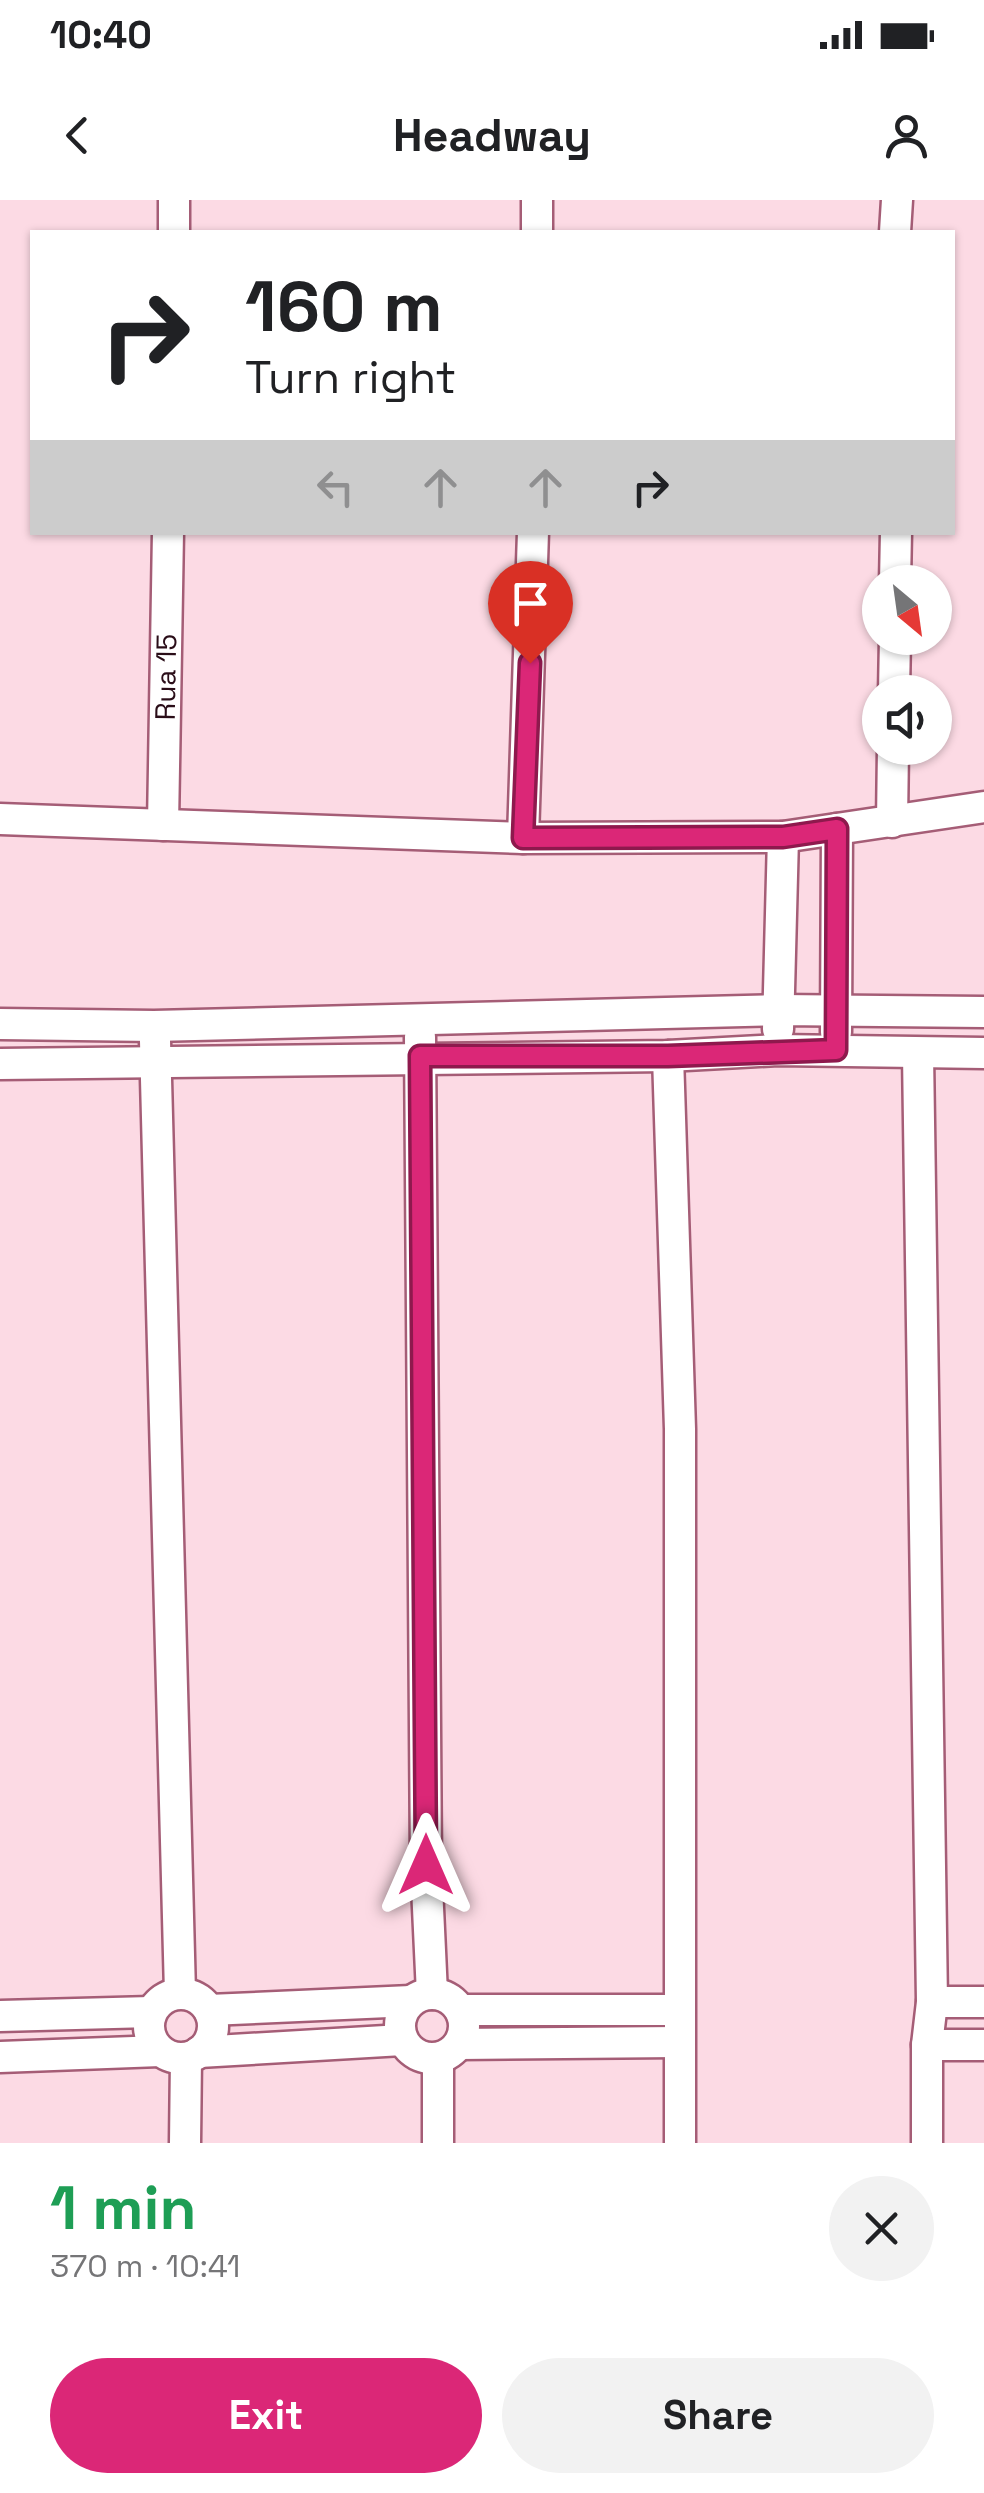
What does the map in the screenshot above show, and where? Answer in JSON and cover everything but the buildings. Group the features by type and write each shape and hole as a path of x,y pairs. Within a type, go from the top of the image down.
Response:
{"street":[{"path":"174,200 174,230"},
{"path":"537,200 537,230"},
{"path":"895,230 897,200"},
{"name":"Rua 15","path":"163,825 168,535"},
{"path":"523,838 533,535"},
{"path":"896,535 896,565"},
{"path":"892,822 893,765"},
{"path":"0,819 523,838 783,837 984,808"},
{"path":"836,1050 837,829"},
{"path":"778,1050 783,837"},
{"path":"0,1024 154,1026 778,1010 836,1014 984,1012"},
{"path":"420,1020 426,1865 422,1997 400,2026 402,2040 411,2051 678,2042"},
{"path":"154,1026 180,1993"},
{"path":"0,1064 668,1056 778,1050 984,1054"},
{"path":"918,1054 932,2002 926,2044 927,2143"},
{"path":"668,1056 680,1428 680,2143"},
{"path":"0,2016 150,2012 168,1996 180,1993 202,2001 209,2010 212,2033 182,2054"},
{"path":"209,2010 422,1997 453,2001 464,2022 448,2051 438,2143"},
{"path":"932,2002 984,2002"},
{"path":"460,2010 679,2010"},
{"path":"150,2012 148,2026 182,2054 185,2143"},
{"path":"0,2057 182,2054 402,2040"},
{"path":"926,2044 984,2044"}],"route":[{"path":"426,1865 420,1056 668,1056 836,1050 837,829 783,837 523,838 530,663"}]}
